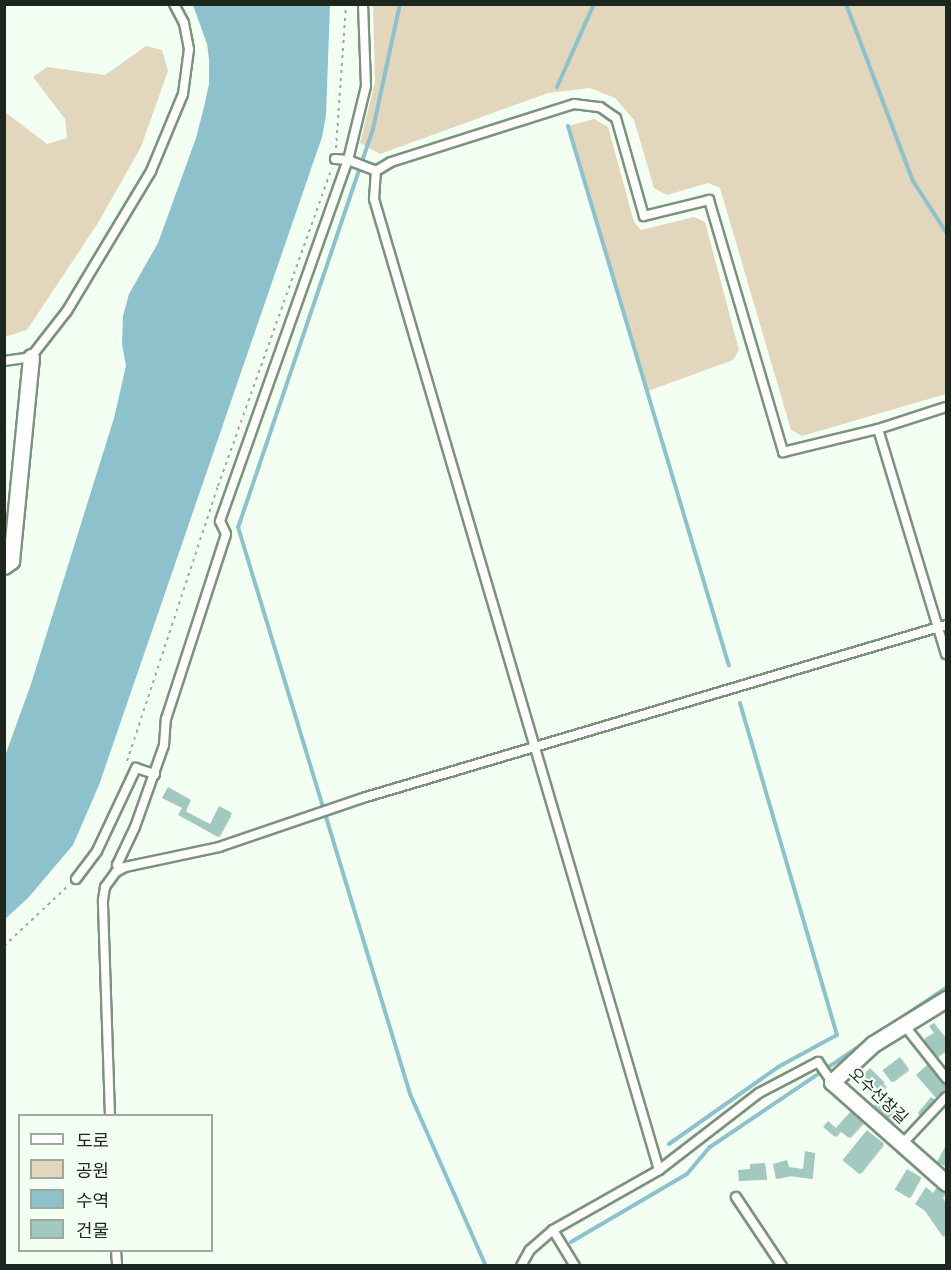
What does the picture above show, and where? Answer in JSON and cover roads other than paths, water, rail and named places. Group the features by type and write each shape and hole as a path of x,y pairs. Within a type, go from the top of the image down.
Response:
{"street":[{"path":"4,566 11,561 31,357"},
{"name":"오수선창길","path":"946,999 873,1044 832,1082 946,1183"}],"lane":[{"path":"4,361 31,357 67,310 151,171 183,94 189,49 183,23 174,4"},
{"path":"120,869 117,865 165,746 166,719 226,534 220,521 348,160 366,86 363,4"},
{"path":"376,171 391,162 574,104 600,107 616,118 644,216 709,200 783,452 878,429 946,407"},
{"path":"335,159 348,160 376,171"},
{"path":"376,171 374,199 660,1170"},
{"path":"878,429 943,627 946,654"},
{"path":"110,1114 103,900 109,879 120,869 219,847 347,803 943,627"},
{"path":"76,879 98,851 136,768 155,774"},
{"path":"904,1026 946,1078"},
{"path":"521,1266 530,1250 553,1230 660,1170 759,1093 818,1062 832,1082"},
{"path":"903,1143 946,1097"},
{"path":"736,1197 782,1266"},
{"path":"553,1230 575,1266"}],"water":[{"path":"193,5 330,5 326,115 322,137 99,785 73,845 28,898 5,919 5,756 31,684 114,418 126,366 122,344 123,316 129,294 158,243 196,138 204,107 209,84 209,59 207,44"}],"waterway":[{"path":"400,4 373,129 238,527 410,1094 486,1266"},
{"path":"557,87 594,4"},
{"path":"846,4 913,181 946,232"},
{"path":"568,126 729,666"},
{"path":"669,1144 778,1067 837,1035 740,703"},
{"path":"571,1242 687,1174 710,1147 946,988"}]}
